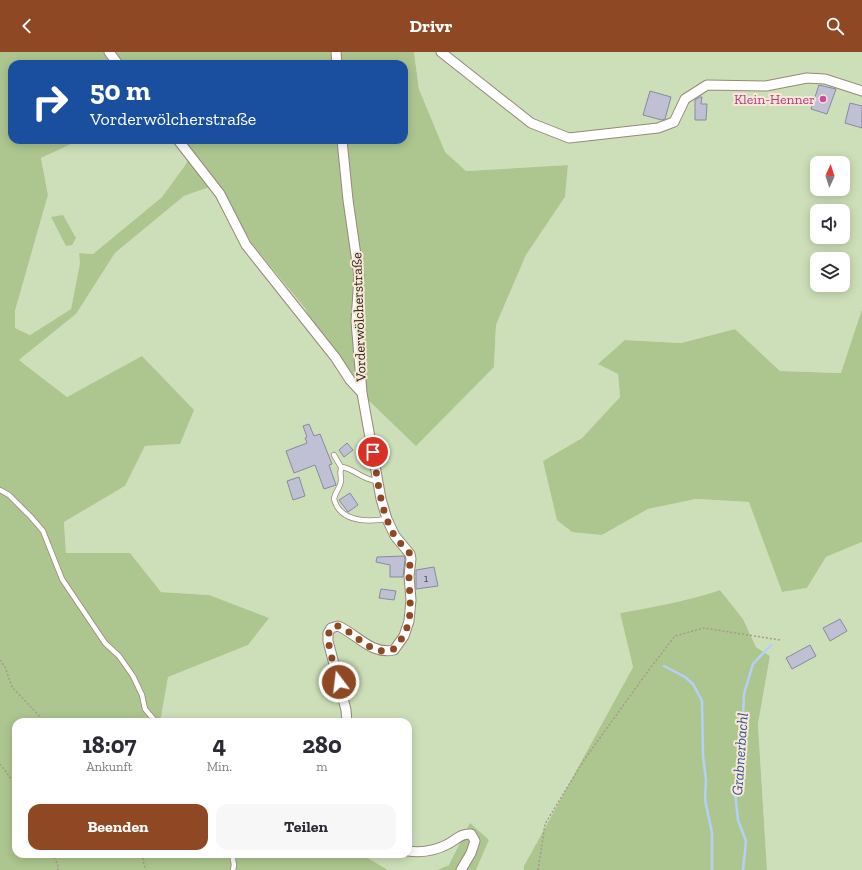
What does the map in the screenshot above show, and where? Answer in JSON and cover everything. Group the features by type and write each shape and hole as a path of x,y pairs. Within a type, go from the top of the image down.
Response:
{"street":[{"path":"441,52 531,123 569,138 658,128 674,122 685,99 707,85 766,86 807,78 825,79 862,91"},
{"path":"181,144 220,194 246,245 335,357 350,380 362,393"},
{"name":"Vorderwölcherstraße","path":"342,144 348,200 359,276 356,320 362,393 378,481 387,519 395,536 410,554 409,576 411,600 409,621 404,636 397,647 389,651 377,650 338,626 330,630 328,641 346,710 347,718"},
{"path":"412,851 437,850 460,836 471,834 475,841 461,870"}],"lane":[{"path":"334,455 341,467 341,479 334,499 341,512 353,519 387,519"},
{"path":"341,467 346,467 366,479 378,481"},
{"path":"0,490 9,495 26,511 43,531 62,579 105,642 119,656 133,676 142,695 145,708 153,718"},
{"path":"233,858 233,870"}],"path":[{"path":"538,870 545,824 584,760 675,636 704,628 780,640"},
{"path":"0,660 12,688 41,718"},
{"path":"0,764 12,780"},
{"path":"54,858 58,865 58,870"},
{"path":"143,858 146,870"}],"green space":[{"path":"0,52 414,52 419,89 445,152 466,171 568,165 565,197 526,255 496,325 494,367 416,446 340,373 305,308 252,244 218,184 184,196 115,253 76,314 19,360 67,397 142,356 194,410 180,444 145,446 125,486 64,522 66,553 130,553 161,592 209,595 269,618 248,645 168,677 161,718 12,718 12,858 368,858 388,870 0,870","holes":["8,60 408,60 408,144 183,144 190,152 186,164 162,197 93,254 79,253 80,263 71,309 30,335 15,328 15,311 48,195 41,158 71,144 8,144"]},
{"path":"414,52 862,52 862,309 842,373 780,371 735,329 681,343 625,340 618,374 620,397 582,438 543,461 602,535 648,509 696,499 750,502 782,592 807,588 826,557 862,542 862,870 767,870 758,724 770,656 756,647 743,619 720,590 683,601 620,613 633,667 524,866 524,870 476,870 489,840 449,865 437,870 388,870 368,858 412,858 412,718 160,718 167,677 248,645 209,595 161,592 130,553 66,553 64,522 125,486 145,446 180,444 142,357 67,397 19,360 76,314 115,253 184,196 218,184 252,244 306,308 340,373 494,367 496,325 526,255 565,197 568,165 466,171 445,153 419,89"},
{"path":"71,144 183,144 190,151 186,164 162,197 93,254 79,253 80,263 71,309 30,335 15,328 15,311 48,195 41,158"},
{"path":"63,215 76,238 72,245 66,246 51,217"},
{"path":"862,309 862,542 826,557 807,588 782,592 749,502 696,499 648,509 602,535 572,532 557,520 543,461 582,438 620,397 618,374 598,364 625,340 681,343 735,329 780,371 841,373"},
{"path":"720,590 743,619 756,647 770,656 758,724 767,870 524,870 524,866 633,667 620,613 683,601"},
{"path":"470,823 489,840 476,870 437,870 449,865"}],"building":[{"path":"819,85 836,89 827,114 811,109"},
{"path":"650,91 671,97 665,119 662,120 643,115"},
{"path":"702,97 701,104 707,104 706,120 695,120 695,100"},
{"path":"850,103 862,106 862,128 845,123"},
{"path":"309,424 314,436 320,434 332,464 329,465 336,485 324,489 315,465 294,473 286,451 307,443 305,438 307,437 303,426"},
{"path":"347,443 353,450 344,457 339,450"},
{"path":"299,477 305,496 293,500 287,481"},
{"path":"350,493 358,505 348,512 339,500"},
{"path":"404,556 403,577 390,577 390,565 376,562 377,557"},
{"path":"434,567 438,586 416,589 416,570"},
{"path":"381,589 396,591 394,600 379,598"},
{"path":"840,619 847,631 830,641 823,628"},
{"path":"810,645 816,656 792,669 786,658"}],"waterway":[{"name":"Grabnerbachl","path":"743,870 746,841 738,820 735,792 742,741 744,694 753,664 771,645"},
{"path":"664,666 685,677 693,684 702,701 703,756 706,780 705,800 712,833 712,870"}],"place":[{"name":"Klein-Henner","path":"823,99"}],"route":[{"path":"339,682 328,641 328,633 331,628 338,626 377,650 394,650 406,632 411,611 409,576 411,559 410,554 408,550 397,540 387,519 381,499 373,452"}]}
